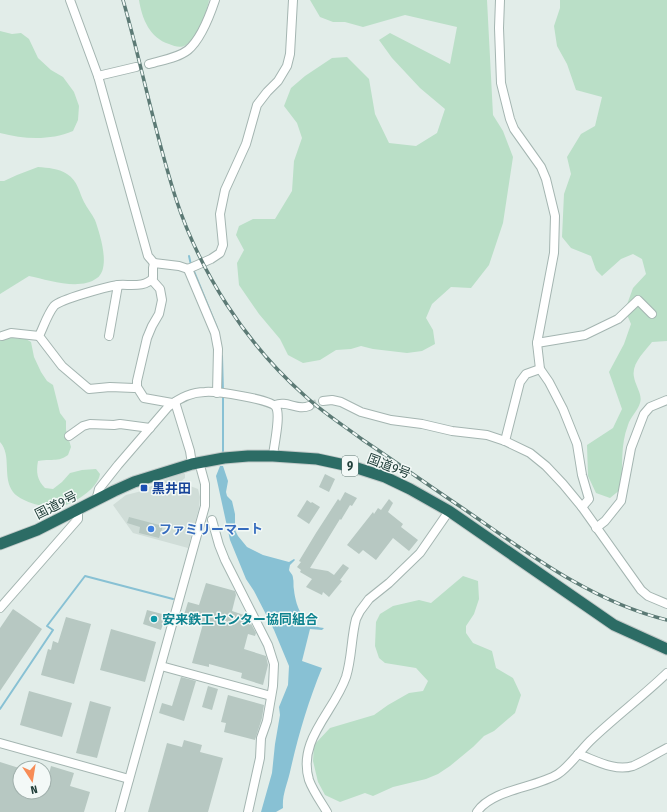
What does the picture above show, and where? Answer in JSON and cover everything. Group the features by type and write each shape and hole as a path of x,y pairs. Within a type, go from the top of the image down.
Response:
{"highway":[{"name":"国道9号","path":"0,544 37,530 134,482 195,463 224,458 273,456 317,459 354,467 385,477 410,489 449,511 614,625 667,649"}],"street":[{"path":"70,0 98,76 148,256 154,263 179,266 188,269 211,259 220,253 222,249 223,245 220,214 225,190 246,144 257,105 278,80 287,66 290,54 294,0"},
{"path":"149,64 181,54 188,50 204,25 215,0"},
{"path":"500,0 499,28 501,83 510,119 514,129 541,167 546,179 555,216 554,253 537,343 540,369 549,382 563,409 577,444 588,500 582,507"},
{"path":"98,76 136,67"},
{"path":"154,263 152,280 160,289 162,300 159,314 152,326 148,338 137,381 137,387 144,398 174,402"},
{"path":"188,269 215,333 218,349 221,393"},
{"path":"39,336 47,317 59,303 97,290 118,285 143,284 152,280"},
{"path":"109,336 118,285"},
{"path":"537,343 585,334 618,319 638,300 652,314"},
{"path":"2,336 11,333 39,336 62,366 89,389 137,387"},
{"path":"505,441 520,382 526,374 540,369"},
{"path":"98,499 99,490 118,465 174,402 190,395 204,392 253,398 275,405 283,403 299,408 309,406"},
{"path":"323,401 332,400 341,402 361,412 391,420 422,424 452,431 487,435 505,441 530,453 546,466 582,507 641,590 648,596 667,604"},
{"path":"596,528 605,521 621,501 631,448 644,414 650,407 667,400"},
{"path":"120,812 205,506 205,484 190,451 174,402"},
{"path":"273,456 277,419 277,410 275,405"},
{"path":"69,436 83,426 90,424 120,424 150,428"},
{"path":"0,608 78,519 78,510"},
{"path":"327,812 309,780 306,764 307,756 311,740 335,701 346,677 356,619 368,599 389,583 420,553 449,511"},
{"path":"212,520 214,532 225,560 268,645 275,670 275,680 267,721 261,738 260,758 255,786 248,812"},
{"path":"161,666 271,696"},
{"path":"477,812 483,803 512,790 559,774 589,742 667,672"},
{"path":"0,743 129,779"},
{"path":"578,754 612,766 625,768 642,762 667,748"}],"shaded area":[{"path":"183,473 185,474 185,478 180,482 198,489 200,497 199,508 188,548 133,533 113,505 126,495 138,492"}],"green space":[{"path":"139,0 209,0 201,26 189,43 180,47 162,41 152,32 142,14"},
{"path":"310,0 487,0 493,115 503,131 513,157 503,223 489,265 471,288 451,287 432,304 426,318 433,330 435,344 422,351 407,353 361,346 351,349 336,350 320,360 303,363 288,355 280,339 259,314 239,285 237,263 244,250 236,235 239,226 253,219 275,219 292,191 294,161 302,138 297,123 284,106 291,88 305,76 332,58 347,57 369,79 375,114 389,143 416,146 437,133 445,109 420,88 392,58 379,40 390,33 450,64 457,27 405,15 363,27 345,22 333,22 320,17"},
{"path":"560,0 667,0 667,341 652,342 639,358 635,367 634,377 641,400 625,433 621,489 610,498 596,493 588,476 587,445 613,428 622,409 609,372 624,344 631,324 625,310 633,288 646,274 642,259 633,254 621,259 602,276 596,270 591,256 571,248 562,237 564,194 571,174 567,157 581,134 595,126 602,97 576,90 567,64 557,46 554,26 560,8"},
{"path":"0,31 12,34 21,33 29,39 38,58 51,70 63,77 74,92 79,106 78,120 73,131 46,138 27,138 0,133"},
{"path":"38,167 64,172 76,183 97,226 102,242 104,259 103,267 97,278 90,282 73,284 54,282 29,276 0,294 0,181 4,181"},
{"path":"12,338 26,339 31,342 34,357 47,381 53,385 60,413 66,421 66,430 71,447 68,455 57,460 38,461 37,472 40,482 45,488 53,489 70,473 96,469 100,474 95,485 84,495 71,503 59,507 48,507 34,504 22,499 13,492 8,480 6,453 0,442 0,340"},
{"path":"463,576 478,581 479,599 474,614 466,626 466,633 473,643 492,651 496,668 513,678 521,695 515,713 494,731 484,736 450,766 438,774 426,779 393,787 373,796 365,793 340,802 325,795 318,782 313,761 314,745 330,728 374,715 409,693 423,691 428,681 416,668 385,663 379,658 375,646 376,622 380,614 393,606 419,600 431,603"}],"water":[{"path":"220,466 223,466 228,481 226,492 227,496 232,501 235,514 235,530 238,536 247,547 263,555 289,562 294,559 295,560 290,565 289,570 293,577 295,597 299,610 311,624 324,628 322,630 310,629 302,661 322,668 300,732 284,794 283,808 276,812 261,812 272,773 280,715 279,707 288,685 289,666 274,630 254,591 246,579 230,540 216,476"}],"building":[{"path":"325,474 335,479 329,492 319,487"},
{"path":"345,492 357,498 352,506 350,505 341,520 340,519 310,568 328,571 334,575 343,564 349,568 340,580 342,581 329,597 323,592 322,595 306,587 312,579 300,572 301,570 297,567 316,533 338,499 340,501"},
{"path":"389,499 393,503 388,512 403,524 401,527 418,540 409,551 393,538 376,560 363,550 359,554 347,545 373,512 374,514 378,508 381,510"},
{"path":"307,500 320,507 309,524 297,516"},
{"name":"ファミリーマート","path":"129,517 163,526 159,538 139,533 140,527 127,523"},
{"path":"206,583 235,591 236,595 232,611 247,616 256,633 255,636 248,634 244,649 266,656 268,665 263,685 241,678 242,673 209,664 209,667 192,663 203,624 183,618 188,602 199,605"},
{"path":"13,609 42,629 0,691 0,628"},
{"name":"安来鉄工センター協同組合","path":"147,610 166,615 161,630 143,624"},
{"path":"66,617 91,624 74,684 41,675 48,649 51,650 53,641 58,643"},
{"path":"111,629 156,642 145,682 100,670"},
{"path":"181,677 196,681 184,721 159,713 162,703 172,706"},
{"path":"208,686 218,689 212,710 202,707"},
{"path":"29,691 72,703 62,737 20,725"},
{"path":"228,695 264,705 262,718 255,740 224,732 226,723 221,722"},
{"path":"90,701 111,707 97,758 76,753"},
{"path":"184,740 202,745 200,752 223,758 208,812 148,812 167,743 182,747"},
{"path":"0,762 12,766 12,800 52,800 52,766 74,773 70,786 90,792 84,812 0,812"}],"waterway":[{"path":"189,256 191,265"},
{"path":"193,269 217,328"},
{"path":"222,356 223,392"},
{"path":"223,396 223,453"},
{"path":"0,709 53,630 47,626 85,576 173,599"}],"tunnel":[{"path":"309,406 323,401"}],"railway":[{"path":"123,0 168,174 186,226 212,280 227,305 244,330 263,353 283,375 325,413 534,557 559,573 611,601 667,620"}],"place":[{"name":"黒井田","path":"144,488"},
{"name":"ファミリーマート","path":"151,529"},
{"name":"安来鉄工センター協同組合","path":"154,619"}]}
